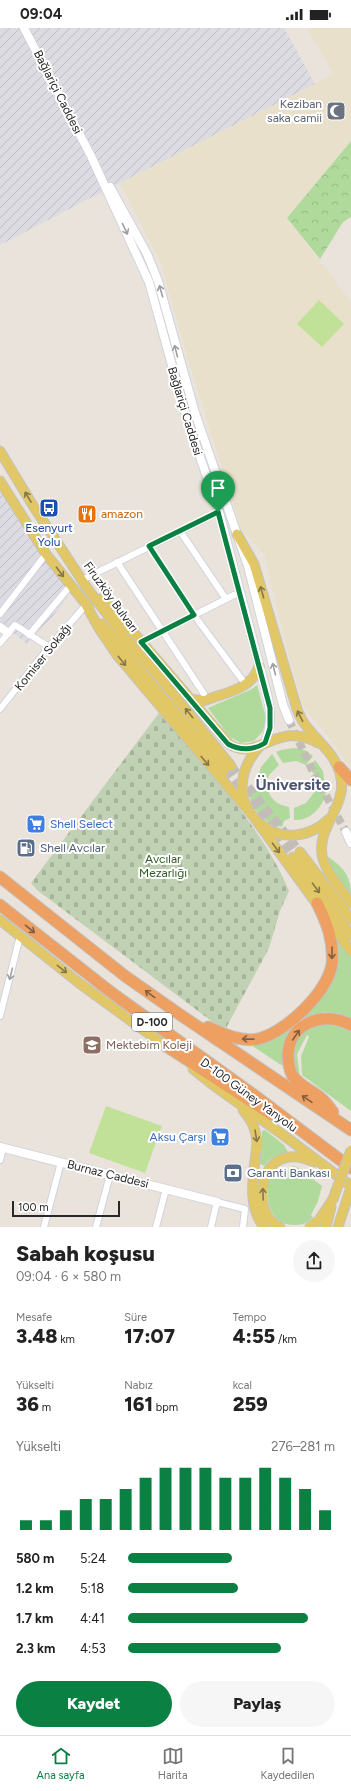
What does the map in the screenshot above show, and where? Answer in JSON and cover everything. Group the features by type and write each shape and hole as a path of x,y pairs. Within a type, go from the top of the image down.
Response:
{"highway":[{"path":"339,767 351,780"},
{"name":"D-100","path":"0,877 111,965 182,1016 351,1130"},
{"path":"182,1016 229,1036 249,1039 257,1039 269,1035 289,1021 314,999 321,990 328,978 332,965 332,939 317,903"},
{"name":"D-100","path":"0,905 112,993 258,1098 351,1168"},
{"path":"339,1121 322,1098 298,1082 292,1074 289,1068 289,1051 297,1032 304,1025 313,1021 330,1018 338,1019 351,1026"},
{"path":"166,1046 259,1109 307,1135"}],"main road":[{"name":"Bağlariçi Caddesi","path":"24,28 91,156 146,275 153,295 186,416 218,512 268,698 271,717 270,728 263,744"},
{"name":"Bağlariçi Caddesi","path":"91,156 116,196 147,254 158,281 194,413 248,566 283,705 289,720"},
{"path":"162,331 171,329"},
{"name":"Firuzköy Bulvarı","path":"0,451 32,504 85,584 126,639 161,679 228,768 70,586 46,554 0,481"},
{"path":"237,534 254,564 297,709 304,723 335,760 339,767 342,779 341,794 336,809 323,826 298,835 275,833 263,826 253,816 244,798 242,778 246,765 263,744"},
{"path":"85,584 116,612 228,744 239,748 252,748 274,738 286,735 298,735 310,738 324,747"},
{"path":"86,605 100,630 117,654 150,696 253,816 351,950"},
{"path":"0,627 8,632"},
{"path":"191,699 203,701 246,685 254,678 259,666"},
{"path":"330,818 322,840 322,856 327,870 351,903"},
{"path":"346,832 351,843"},
{"path":"351,919 296,854 351,935"},
{"name":"D-100 Güney Yanyolu","path":"0,920 79,983 166,1046 213,1085 351,1186"},
{"path":"238,1102 252,1120 256,1135 257,1143 253,1194 256,1213 260,1225"},
{"name":"Burnaz Caddesi","path":"2,1147 217,1202"},
{"path":"326,1227 333,1200 351,1150"},
{"path":"280,1227 271,1220 264,1204 263,1182 269,1168 278,1161 290,1156 307,1159 330,1170"},
{"path":"338,1227 351,1186"},
{"path":"310,1227 319,1220 333,1200"}],"street":[{"path":"85,584 117,562 218,512"},
{"path":"180,531 226,600"},
{"path":"149,546 194,615 246,685"},
{"path":"0,614 46,554"},
{"path":"117,562 204,694"},
{"path":"29,635 70,586"},
{"path":"141,642 240,592"},
{"name":"Komiser Sokağı","path":"0,709 49,647 86,605"},
{"path":"0,643 15,625 49,647"},
{"path":"0,1016 20,936"},
{"path":"0,1160 2,1147"},
{"path":"44,1227 61,1162"},
{"path":"96,1227 110,1175"},
{"path":"156,1227 166,1189"},
{"path":"211,1227 217,1202 245,1209 243,1227"}],"shaded area":[{"path":"0,28 284,28 315,84 0,245"},
{"path":"307,28 351,28 351,141 287,218 351,302 351,769 329,737 303,707 285,642 264,554 242,531 188,360 161,263 120,183 315,84 333,73"},
{"path":"0,485 66,586 67,598 27,644 0,622"}],"green space":[{"path":"351,141 351,217 343,222 320,259 287,218"},
{"path":"319,300 344,324 322,347 297,324"},
{"path":"257,685 265,714 263,731 254,741 241,743 230,737 208,708 252,689"},
{"name":"Avcılar Mezarlığı","path":"159,713 213,775 248,820 278,867 289,891 280,911 269,948 226,1028 214,1023 37,890 31,883"},
{"path":"294,748 305,750 313,756 306,765 296,761 283,763 276,752"},
{"path":"272,754 279,765 269,775 267,783 256,783 261,767"},
{"path":"315,760 323,771 325,786 315,785 314,775 310,767"},
{"path":"257,787 267,787 270,795 275,801 281,805 289,807 290,818 284,821 282,827 264,819 255,809 248,790"},
{"path":"316,790 326,791 325,797 319,807 311,815 300,820 294,820 294,808 306,803"},
{"path":"327,856 342,868 348,877 351,896 327,861"},
{"path":"337,937 351,957 351,1019 340,1014 324,1012 301,1021 284,1064 281,1065 251,1045 261,1043 320,999 329,985 335,970"},
{"path":"332,1022 351,1030 351,1111 302,1075 301,1056 309,1037 307,1035 297,1054 300,1078 294,1066 294,1047 296,1040 300,1035 311,1027"},
{"path":"106,1106 162,1126 145,1173 89,1153"},
{"path":"265,1130 284,1145 288,1152 270,1159 264,1166 259,1163 262,1151 262,1131"},
{"path":"293,1166 297,1167 322,1186 318,1201 311,1215 313,1217 308,1222 299,1225 287,1224 280,1221 270,1208 268,1200 268,1182 270,1174 277,1177"}],"tunnel":[{"path":"289,720 313,772 346,832"},
{"path":"231,766 300,852"},
{"path":"224,771 293,857"}],"place":[{"name":"Keziban saka camii","path":"336,111"},
{"name":"Esenyurt Yolu","path":"49,508"},
{"name":"amazon","path":"87,514"},
{"name":"Shell Select","path":"36,824"},
{"name":"Shell Avcılar","path":"26,848"},
{"name":"Mektebim Koleji","path":"92,1045"},
{"name":"Aksu Çarşı","path":"220,1137"},
{"name":"Garanti Bankası","path":"233,1173"}],"district":[{"name":"Üniversite","path":"293,784"}],"route":[{"path":"218,512 270,708 270,728 265,743 260,746 246,749 234,747 228,744 141,642 194,615 149,546 218,512"}]}
